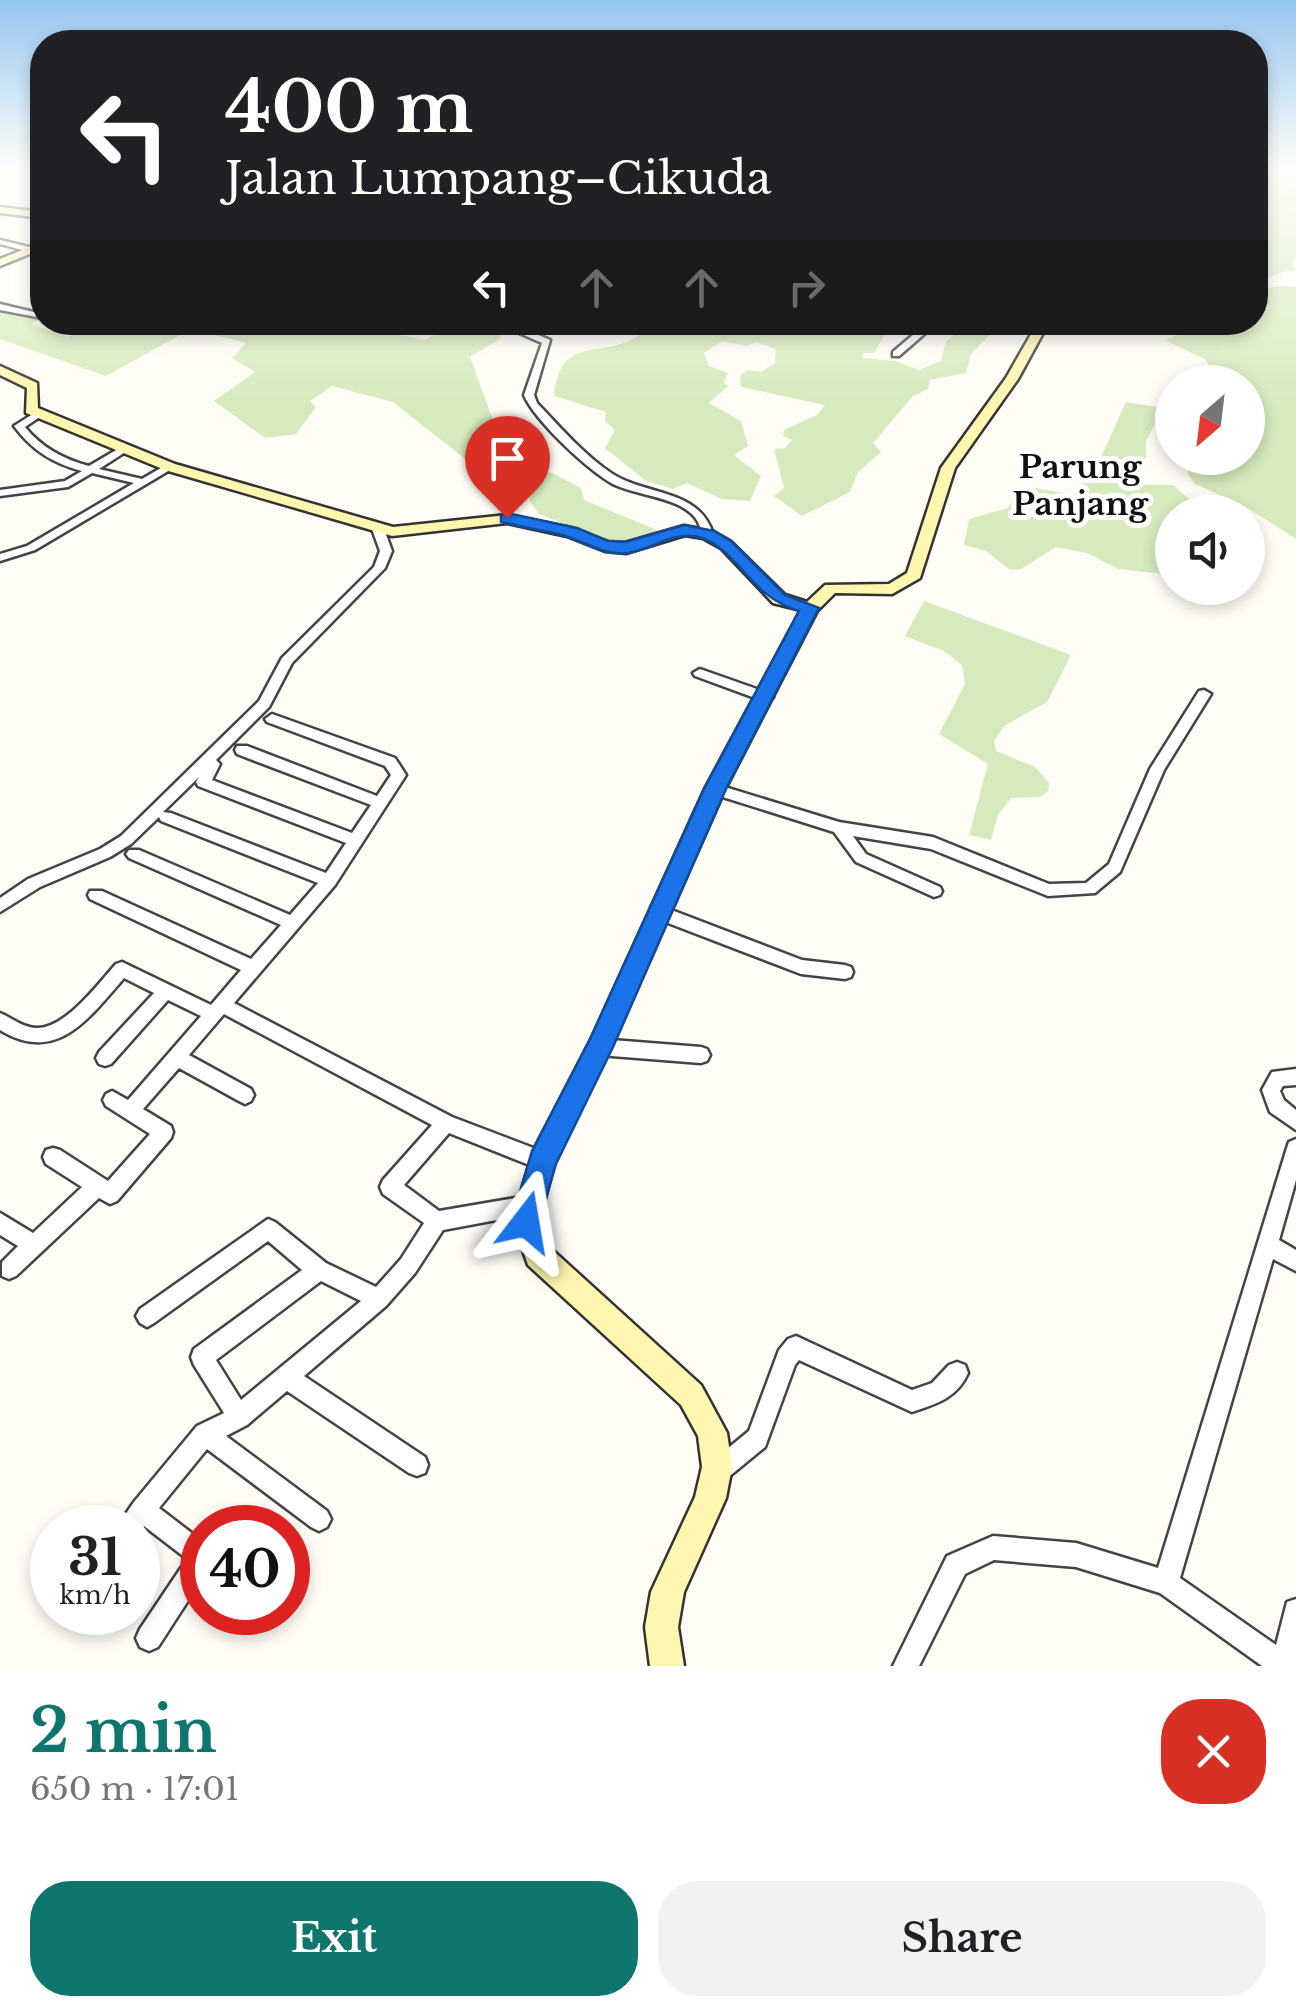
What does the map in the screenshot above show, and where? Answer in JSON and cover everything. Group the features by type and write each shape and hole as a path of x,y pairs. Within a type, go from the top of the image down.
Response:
{"street":[{"path":"0,263 30,251"},
{"path":"0,307 30,313"},
{"path":"533,335 547,342 529,396 533,404 618,482 692,508 706,523 708,534"},
{"path":"896,354 919,335"},
{"path":"667,1666 659,1642 660,1612 673,1570 714,1497 718,1471 705,1413 691,1395 538,1255 530,1242 526,1206 542,1161 600,1047 715,789 810,608 831,588 892,589 914,574 948,468 1012,380 1037,335"},
{"path":"0,370 33,386 30,408 38,414 170,467 378,529 415,532 507,518 571,532 604,546 626,548 684,530 708,534 726,545 779,599 810,608"},
{"path":"38,414 19,426 37,451 142,482"},
{"path":"0,493 55,488 123,449"},
{"path":"0,558 31,548 170,467"},
{"path":"0,906 34,883 106,853 126,840 268,712 287,661 385,560 378,529"},
{"path":"700,673 766,697"},
{"path":"715,789 839,828 933,843 1048,890 1089,889 1115,868 1158,769 1204,694"},
{"path":"130,1111 329,881 356,841 399,775 390,762 268,712 209,769 203,782 356,841"},
{"path":"242,750 380,804"},
{"path":"166,817 329,881"},
{"path":"839,828 861,858 934,891"},
{"path":"134,854 292,923"},
{"path":"96,895 253,968"},
{"path":"661,913 801,967 845,972"},
{"path":"0,1022 28,1037 60,1034 122,969 352,1073 446,1123 542,1161"},
{"path":"105,1058 166,992"},
{"path":"600,1047 701,1055"},
{"path":"177,1058 244,1094"},
{"path":"1296,1077 1278,1078 1271,1090 1277,1106 1296,1121"},
{"path":"54,1157 110,1194 164,1132 112,1100"},
{"path":"446,1123 390,1187 438,1220 526,1206"},
{"path":"1166,1584 1296,1148"},
{"path":"10,1269 97,1186"},
{"path":"147,1505 205,1434 239,1417 379,1300 408,1266 438,1220"},
{"path":"0,1223 34,1246"},
{"path":"147,1316 268,1229 319,1270 379,1300"},
{"path":"1268,1246 1296,1261"},
{"path":"239,1417 202,1357 319,1270"},
{"path":"718,1471 757,1439 787,1358 796,1346 912,1402 939,1392 957,1373"},
{"path":"287,1378 417,1464"},
{"path":"205,1434 318,1519"},
{"path":"906,1666 956,1566 992,1548 1076,1556 1166,1584 1284,1666 1296,1610"},
{"path":"149,1638 180,1590"}],"green space":[{"path":"1268,250 1296,250 1296,259 1292,261 1296,271 1268,277"},
{"path":"1296,287 1296,539 1265,519 1265,495 1220,495 1195,484 1189,475 1265,475 1265,365 1209,365 1165,340 1178,335 1268,335 1268,288"},
{"path":"0,310 30,317 30,335 180,335 106,376 0,339"},
{"path":"215,335 400,335 425,340 434,335 500,335 470,357 498,434 490,443 498,456 552,473 581,488 584,500 659,531 635,542 609,541 539,514 529,500 534,487 531,481 469,462 393,402 332,386 310,401 316,407 296,434 265,438 214,401 255,372 232,358 246,343"},
{"path":"884,335 874,353 863,353 863,358 896,361 919,370 941,361 946,341 955,335 989,335 971,354 966,373 930,380 928,389 913,396 873,443 881,452 858,472 850,492 802,516 774,496 784,488 774,449 785,448 792,440 783,436 784,430 817,415 825,405 741,387 740,376 747,370 761,372 775,363 776,349 756,342 747,346 722,341 704,353 709,366 728,373 724,382 728,386 709,403 741,421 748,446 734,455 761,476 750,501 722,499 687,483 673,489 646,481 605,448 615,430 605,421 606,412 554,396 558,376 574,356 638,336"},
{"path":"1126,402 1155,407 1146,458 1135,467 1129,485 1173,485 1185,495 1155,495 1155,573 1118,569 1087,553 1056,547 1021,569 1010,570 986,551 964,545 969,519 1008,508 1022,486 1088,497 1078,476 1096,468"},
{"path":"924,601 1071,655 1047,702 1004,726 994,741 996,751 1035,767 1049,783 1048,791 1040,797 1011,798 998,815 991,840 969,835 988,764 939,734 965,684 962,665 944,651 905,636"}],"district":[{"name":"Parung Panjang","path":"1080,486"}],"route":[{"path":"507,518 571,532 604,546 626,548 684,530 708,534 726,545 766,590 779,599 810,608 715,789 600,1047 542,1161 526,1206 526,1222"}]}
